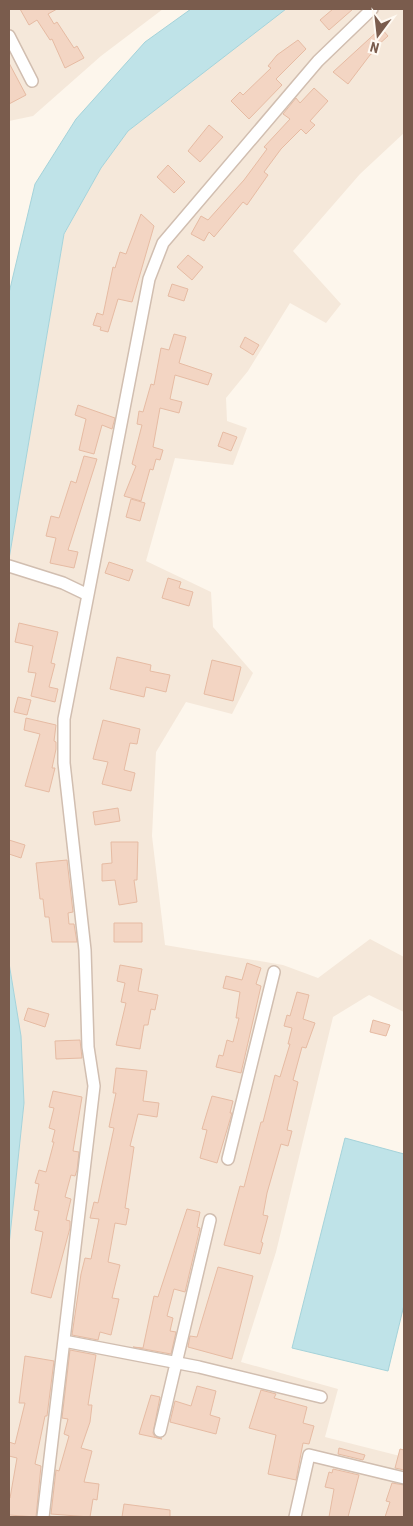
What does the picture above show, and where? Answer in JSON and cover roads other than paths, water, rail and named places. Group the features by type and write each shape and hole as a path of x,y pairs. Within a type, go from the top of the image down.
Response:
{"street":[{"path":"42,1517 94,1086 88,1046 85,950 64,763 64,719 86,594 149,279 163,243 318,61 372,9"},
{"path":"9,36 32,81"},
{"path":"9,566 63,583 86,594"},
{"path":"228,1159 274,972"},
{"path":"160,1431 178,1363 210,1220"},
{"path":"64,1341 178,1363 321,1397"},
{"path":"295,1517 309,1455 404,1478"}],"water":[{"path":"191,9 286,9 128,131 101,168 64,234 9,559 9,293 35,184 76,119 145,42"},
{"path":"9,963 21,1036 24,1103 9,1245"},
{"path":"345,1138 404,1154 404,1305 388,1371 292,1348"}]}
